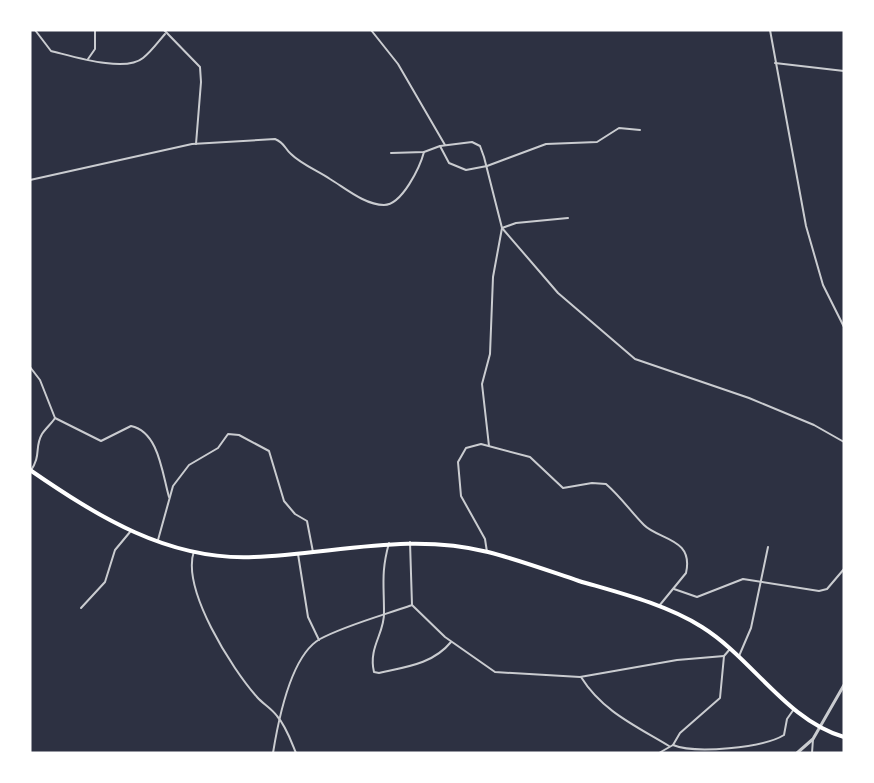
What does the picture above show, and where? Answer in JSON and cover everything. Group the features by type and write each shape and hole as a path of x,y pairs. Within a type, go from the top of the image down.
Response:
{"main road":[{"path":"30,471 92,513 130,531 194,551 251,557 389,543 410,542 464,546 658,607 702,627 739,656 794,709 819,728 844,737"}],"street":[{"path":"35,30 51,51 127,64 142,60 165,34"},
{"path":"88,59 94,49 95,30"},
{"path":"164,30 165,34 200,67 196,144"},
{"path":"371,30 398,64 445,145"},
{"path":"770,30 791,155 817,268 844,327"},
{"path":"775,63 844,71"},
{"path":"440,146 445,158 455,167 466,170 487,166 546,144 597,142 619,128 640,130"},
{"path":"30,180 196,144 275,139 284,142 291,154 349,190 372,203 383,205 388,204 407,188 419,168 424,152"},
{"path":"391,153 424,152 445,145 475,142 481,148 502,228 493,278 490,354 482,384 489,446"},
{"path":"502,228 525,221 568,218"},
{"path":"502,228 558,294 634,359 749,398 814,425 844,442"},
{"path":"30,367 40,380 55,418 101,441 131,426 140,428 152,439 170,499"},
{"path":"30,471 38,461 38,446 43,434 55,418"},
{"path":"158,540 173,486 189,465 218,448 228,434 239,435 269,451 284,501 295,514 307,521 313,552"},
{"path":"487,552 485,539 461,496 458,462 460,454 470,445 489,446 530,457 563,488 592,483 606,484 645,526 670,537 681,549 688,567 674,589 658,607"},
{"path":"81,608 105,582 115,550 130,531"},
{"path":"410,542 412,605 451,642 490,670 580,677 665,661 724,656"},
{"path":"389,543 382,574 385,615 373,648 371,662 374,672 420,663 441,654 451,642"},
{"path":"739,656 751,628 768,547"},
{"path":"194,551 191,560 196,587 211,626 231,663 249,687 279,718 296,753"},
{"path":"298,554 309,617 318,640"},
{"path":"674,589 697,597 743,579 819,591 826,589 844,569"},
{"path":"273,753 282,701 302,660 318,640 412,605"},
{"path":"673,745 680,733 720,698 724,656 730,649"},
{"path":"580,677 591,694 619,717 669,746"},
{"path":"797,753 813,739 844,685"},
{"path":"659,753 673,745 684,751 748,746 779,738 784,735 787,719 794,709"},
{"path":"812,753 813,739"}]}
